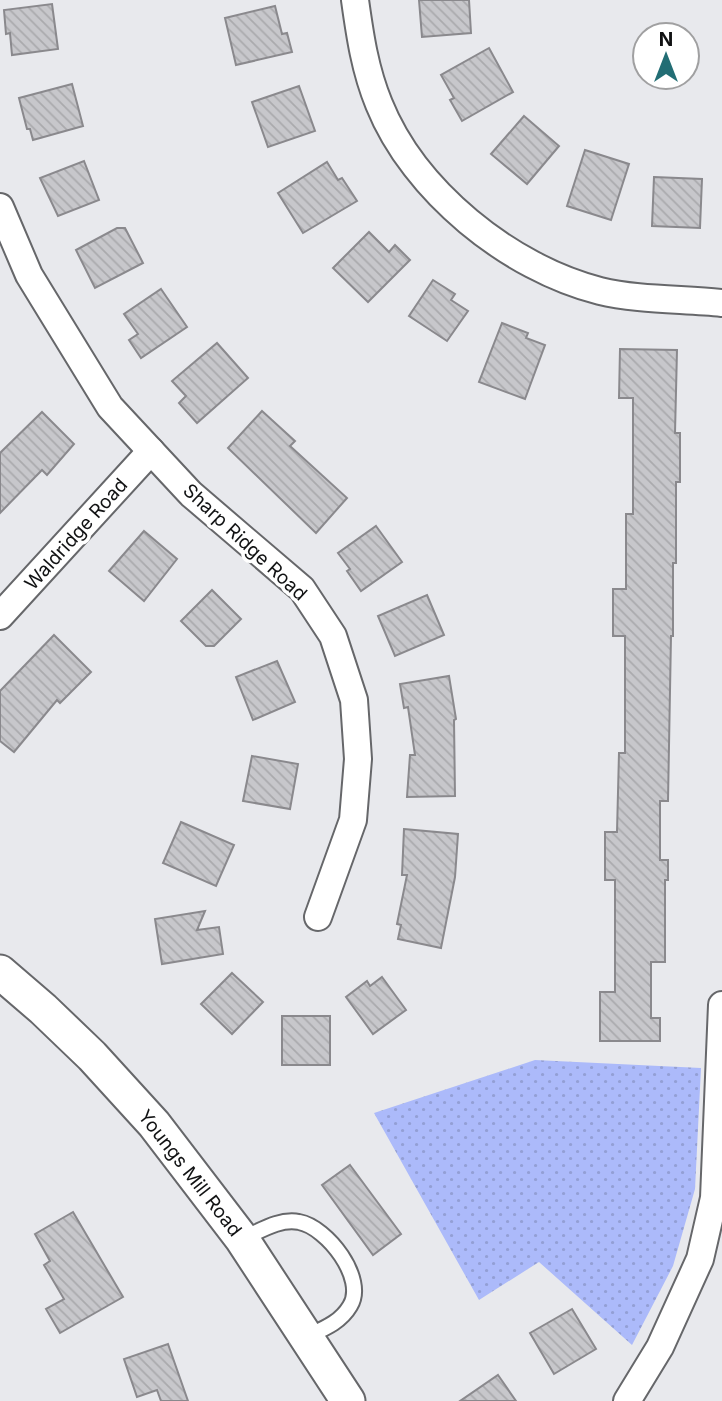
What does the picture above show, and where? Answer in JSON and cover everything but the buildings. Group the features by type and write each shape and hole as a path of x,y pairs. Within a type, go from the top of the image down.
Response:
{"street":[{"path":"355,0 364,60 379,104 401,148 462,218 527,264 600,291 722,303"},
{"name":"Sharp Ridge Road","path":"0,207 29,275 110,407 191,494 302,589 333,636 355,699 358,759 353,820 318,917"},
{"name":"Waldridge Road","path":"0,616 151,451"},
{"name":"Youngs Mill Road","path":"0,972 43,1009 101,1066 153,1124 242,1239 348,1401"},
{"path":"627,1401 660,1348 700,1259 714,1198 722,1005"}],"lane":[{"path":"242,1239 282,1222 300,1222 317,1229 345,1259 355,1283 352,1304 336,1322 306,1337"}],"shaded area":[{"path":"535,1060 701,1068 695,1189 673,1266 632,1345 539,1262 479,1300 374,1113"}]}
